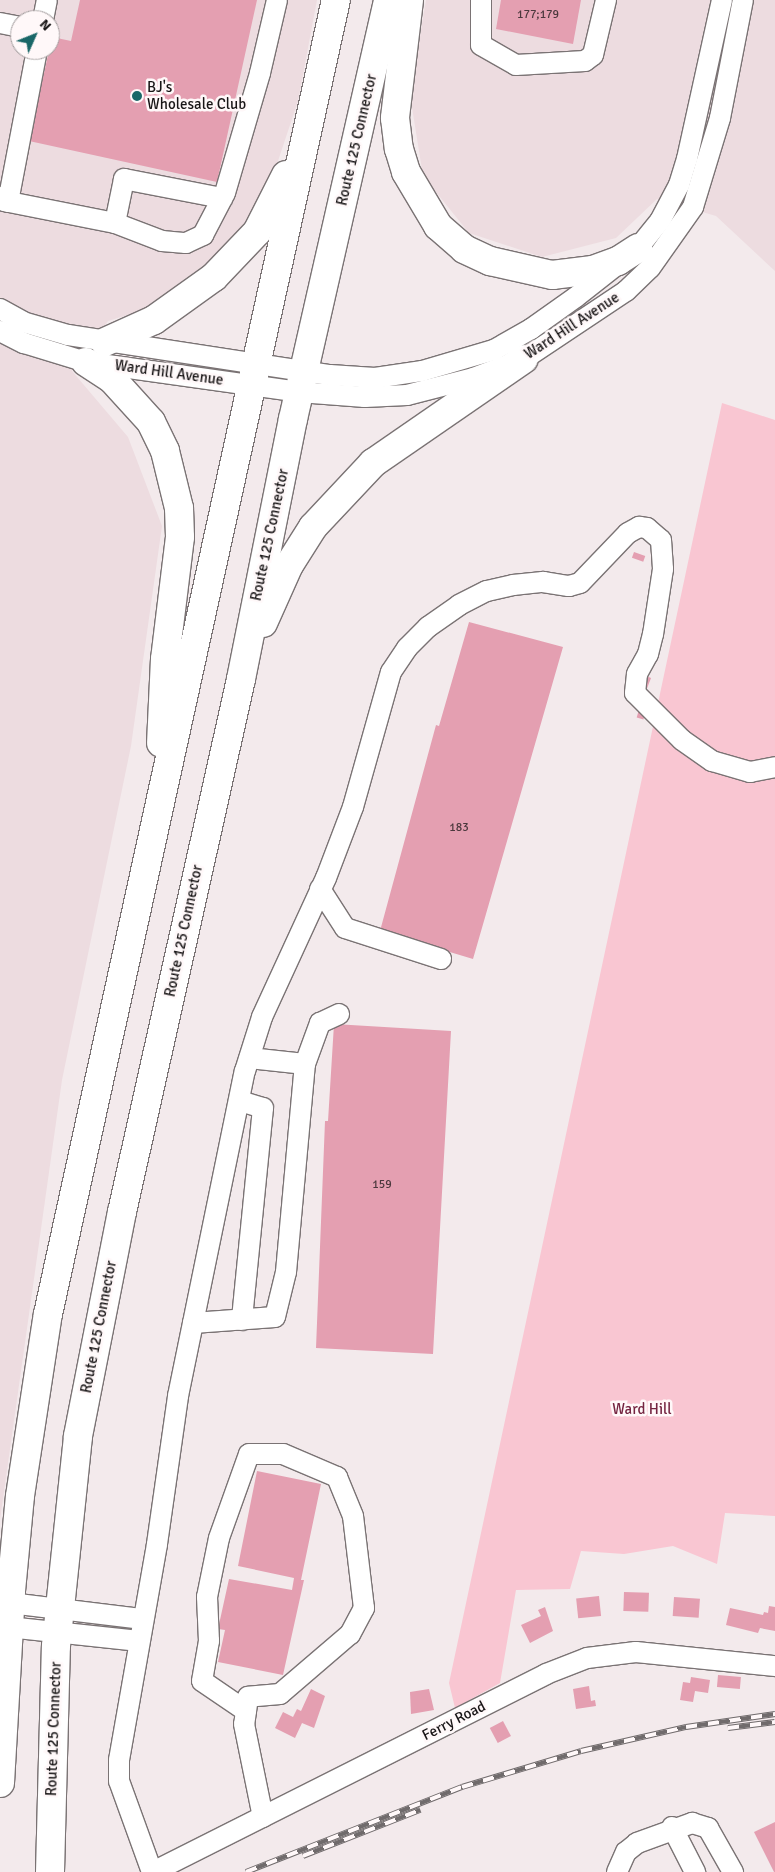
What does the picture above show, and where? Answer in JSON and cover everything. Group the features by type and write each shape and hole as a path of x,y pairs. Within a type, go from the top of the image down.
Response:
{"highway":[{"path":"0,1783 9,1615 20,1496 48,1314 336,0"},
{"name":"Route 125 Connector","path":"50,1872 58,1620 78,1436 105,1291 244,665 302,381 388,0"},
{"path":"409,0 395,118 398,149 406,172 438,226 464,249 490,262 552,275 593,270 618,260 638,248"},
{"path":"105,342 154,320 214,277 261,227 306,139"},
{"path":"244,665 289,565 313,527 329,508 373,463 524,359"},
{"path":"86,362 112,379 151,422 165,451 179,508 180,537 162,695 160,810"}],"street":[{"path":"34,60 4,200 115,224 162,241 186,243 203,235 222,198 260,73 277,0"},
{"path":"481,0 481,45 516,65 585,61 593,55 606,0"},
{"name":"Ward Hill Avenue","path":"302,381 375,378 422,371 486,353 531,329 638,248 660,221 680,185 698,115 722,0"},
{"name":"Ward Hill Avenue","path":"0,309 42,330 254,374 302,381 365,397 407,395 474,378 524,359 626,291 650,268 693,208 720,118 743,0"},
{"path":"115,224 124,179 222,198"},
{"name":"Ward Hill Avenue","path":"0,331 24,343 86,362 254,374"},
{"path":"153,1872 119,1781 119,1760 178,1396 249,1058 262,1017 320,889 353,807 391,672 407,648 428,627 459,605 487,591 543,582 569,586 580,583 621,539 639,527 655,533 663,552 653,634 648,654 637,674 635,693 682,740 712,761 750,772 775,767"},
{"path":"320,889 345,928 441,959"},
{"path":"193,1323 275,1317 286,1272 305,1064 320,1023 339,1014"},
{"path":"249,1058 305,1064"},
{"path":"240,1101 263,1108 242,1320"},
{"path":"246,1711 202,1681 210,1640 207,1597 219,1538 249,1454 283,1454 336,1477 353,1516 364,1608 350,1634 280,1694 248,1696 246,1711 244,1724 263,1817"},
{"path":"9,1615 58,1620 143,1618"},
{"path":"58,1620 139,1642"},
{"name":"Ferry Road","path":"153,1872 546,1674 587,1658 636,1652 775,1666"},
{"path":"617,1872 626,1852 636,1843 692,1822 708,1828 733,1872"},
{"path":"672,1828 695,1872"}],"shaded area":[{"path":"0,0 317,0 298,101 264,203 203,274 153,307 108,321 72,371 128,437 162,526 131,746 62,1080 0,1520"},
{"path":"426,0 775,0 775,271 716,216 657,199 616,238 542,257 469,233 423,176 410,95"}],"green space":[{"name":"Ward Hill","path":"722,403 775,420 775,1516 725,1513 717,1564 673,1546 624,1554 581,1551 570,1589 516,1590 500,1683 455,1708 449,1683"}],"building":[{"name":"BJ's Wholesale Club","path":"80,0 257,0 217,182 29,141 47,60 60,60 60,39 71,41"},
{"path":"501,0 581,0 573,44 496,29"},
{"path":"634,552 645,556 643,562 632,558"},
{"path":"469,622 563,647 473,959 380,931 436,725 439,726"},
{"path":"639,673 651,678 646,691"},
{"path":"640,706 647,708 643,719 637,718"},
{"path":"334,1024 451,1031 433,1354 316,1348 325,1121 328,1121"},
{"path":"257,1471 321,1484 301,1580 304,1580 283,1675 218,1662 225,1630 218,1629 229,1579 292,1590 294,1578 238,1566"},
{"path":"624,1592 649,1593 648,1612 623,1611"},
{"path":"599,1596 601,1616 578,1618 576,1598"},
{"path":"674,1597 700,1599 699,1618 673,1616"},
{"path":"769,1606 775,1607 775,1631 760,1628 758,1633 726,1625 730,1608 763,1615 764,1612 768,1613"},
{"path":"545,1607 553,1631 530,1643 521,1625 541,1616 538,1610"},
{"path":"718,1675 741,1677 740,1689 717,1687"},
{"path":"691,1677 710,1680 708,1693 695,1691 693,1702 680,1700 683,1682 690,1683"},
{"path":"589,1686 591,1701 595,1700 596,1706 576,1709 573,1689"},
{"path":"311,1689 325,1696 314,1728 302,1723 295,1738 275,1728 283,1712 293,1717 297,1709 301,1711"},
{"path":"429,1689 434,1710 411,1714 410,1692"},
{"path":"503,1721 511,1736 498,1743 490,1728"},
{"path":"775,1822 775,1872 774,1872 754,1832"}],"railway":[{"path":"246,1872 462,1787 581,1751 686,1727 775,1714"},
{"path":"728,1728 775,1722"},
{"path":"303,1856 420,1810"}],"place":[{"name":"BJ's Wholesale Club","path":"137,96"}]}
